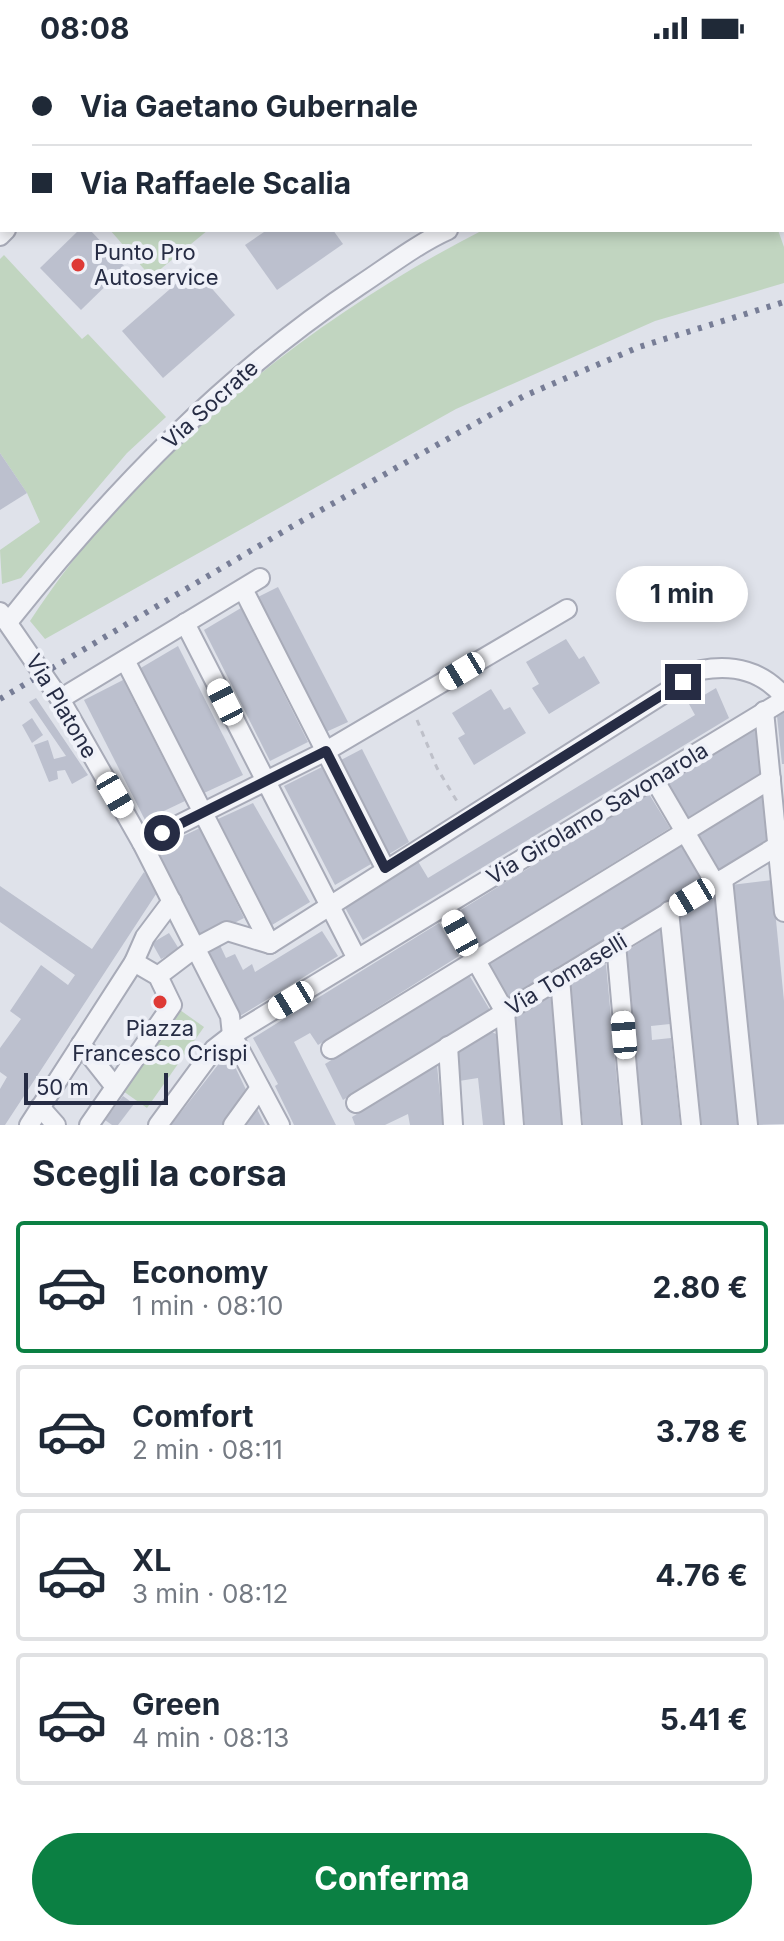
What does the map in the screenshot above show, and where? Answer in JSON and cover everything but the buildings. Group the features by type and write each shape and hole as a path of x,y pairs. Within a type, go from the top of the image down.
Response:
{"street":[{"name":"Via Socrate","path":"4,617 145,463 218,392 322,310 445,232"},
{"path":"60,699 260,578"},
{"path":"243,589 385,868"},
{"path":"142,843 326,751 567,609"},
{"name":"Via Platone","path":"4,617 60,699 199,946 260,1088 280,1125"},
{"path":"185,623 357,959"},
{"path":"125,660 270,944"},
{"path":"158,976 199,946 227,931 270,944 466,816 701,670 722,666 748,671 774,685 784,698"},
{"name":"Via Girolamo Savonarola","path":"158,1125 214,1049 784,698"},
{"path":"764,711 784,912"},
{"path":"654,779 684,831 719,881 748,1125"},
{"path":"331,1049 771,779"},
{"name":"Via Tomaselli","path":"356,1103 777,846"},
{"path":"29,1125 134,962 169,894"},
{"path":"445,906 505,1012 514,1125"},
{"path":"669,911 691,1125"},
{"path":"616,944 632,1125"},
{"path":"89,1125 172,1005 158,976 134,962"},
{"path":"560,978 572,1125"},
{"path":"81,1044 115,1087"},
{"path":"448,1046 453,1125"},
{"path":"233,1125 260,1088"},
{"path":"40,1107 56,1125"}],"path":[{"path":"409,703 437,768 466,816"}],"green space":[{"path":"112,232 206,232 151,277"},
{"path":"479,232 779,232 784,247 784,283 655,321 456,409 45,639 30,621 73,561 121,504 174,449 231,397 292,349 418,265"},
{"path":"4,255 82,339 88,334 166,417 127,453 21,578 2,584 0,550 40,522 27,493 0,453 0,259"},
{"path":"180,1010 204,1027 147,1108 123,1091"}],"railway":[{"path":"0,699 291,527 524,396 639,347 784,302"}],"place":[{"name":"Punto Pro Autoservice","path":"78,265"},
{"name":"Piazza Francesco Crispi","path":"160,1002"}],"route":[{"path":"162,833 326,751 385,868 683,682"}]}
